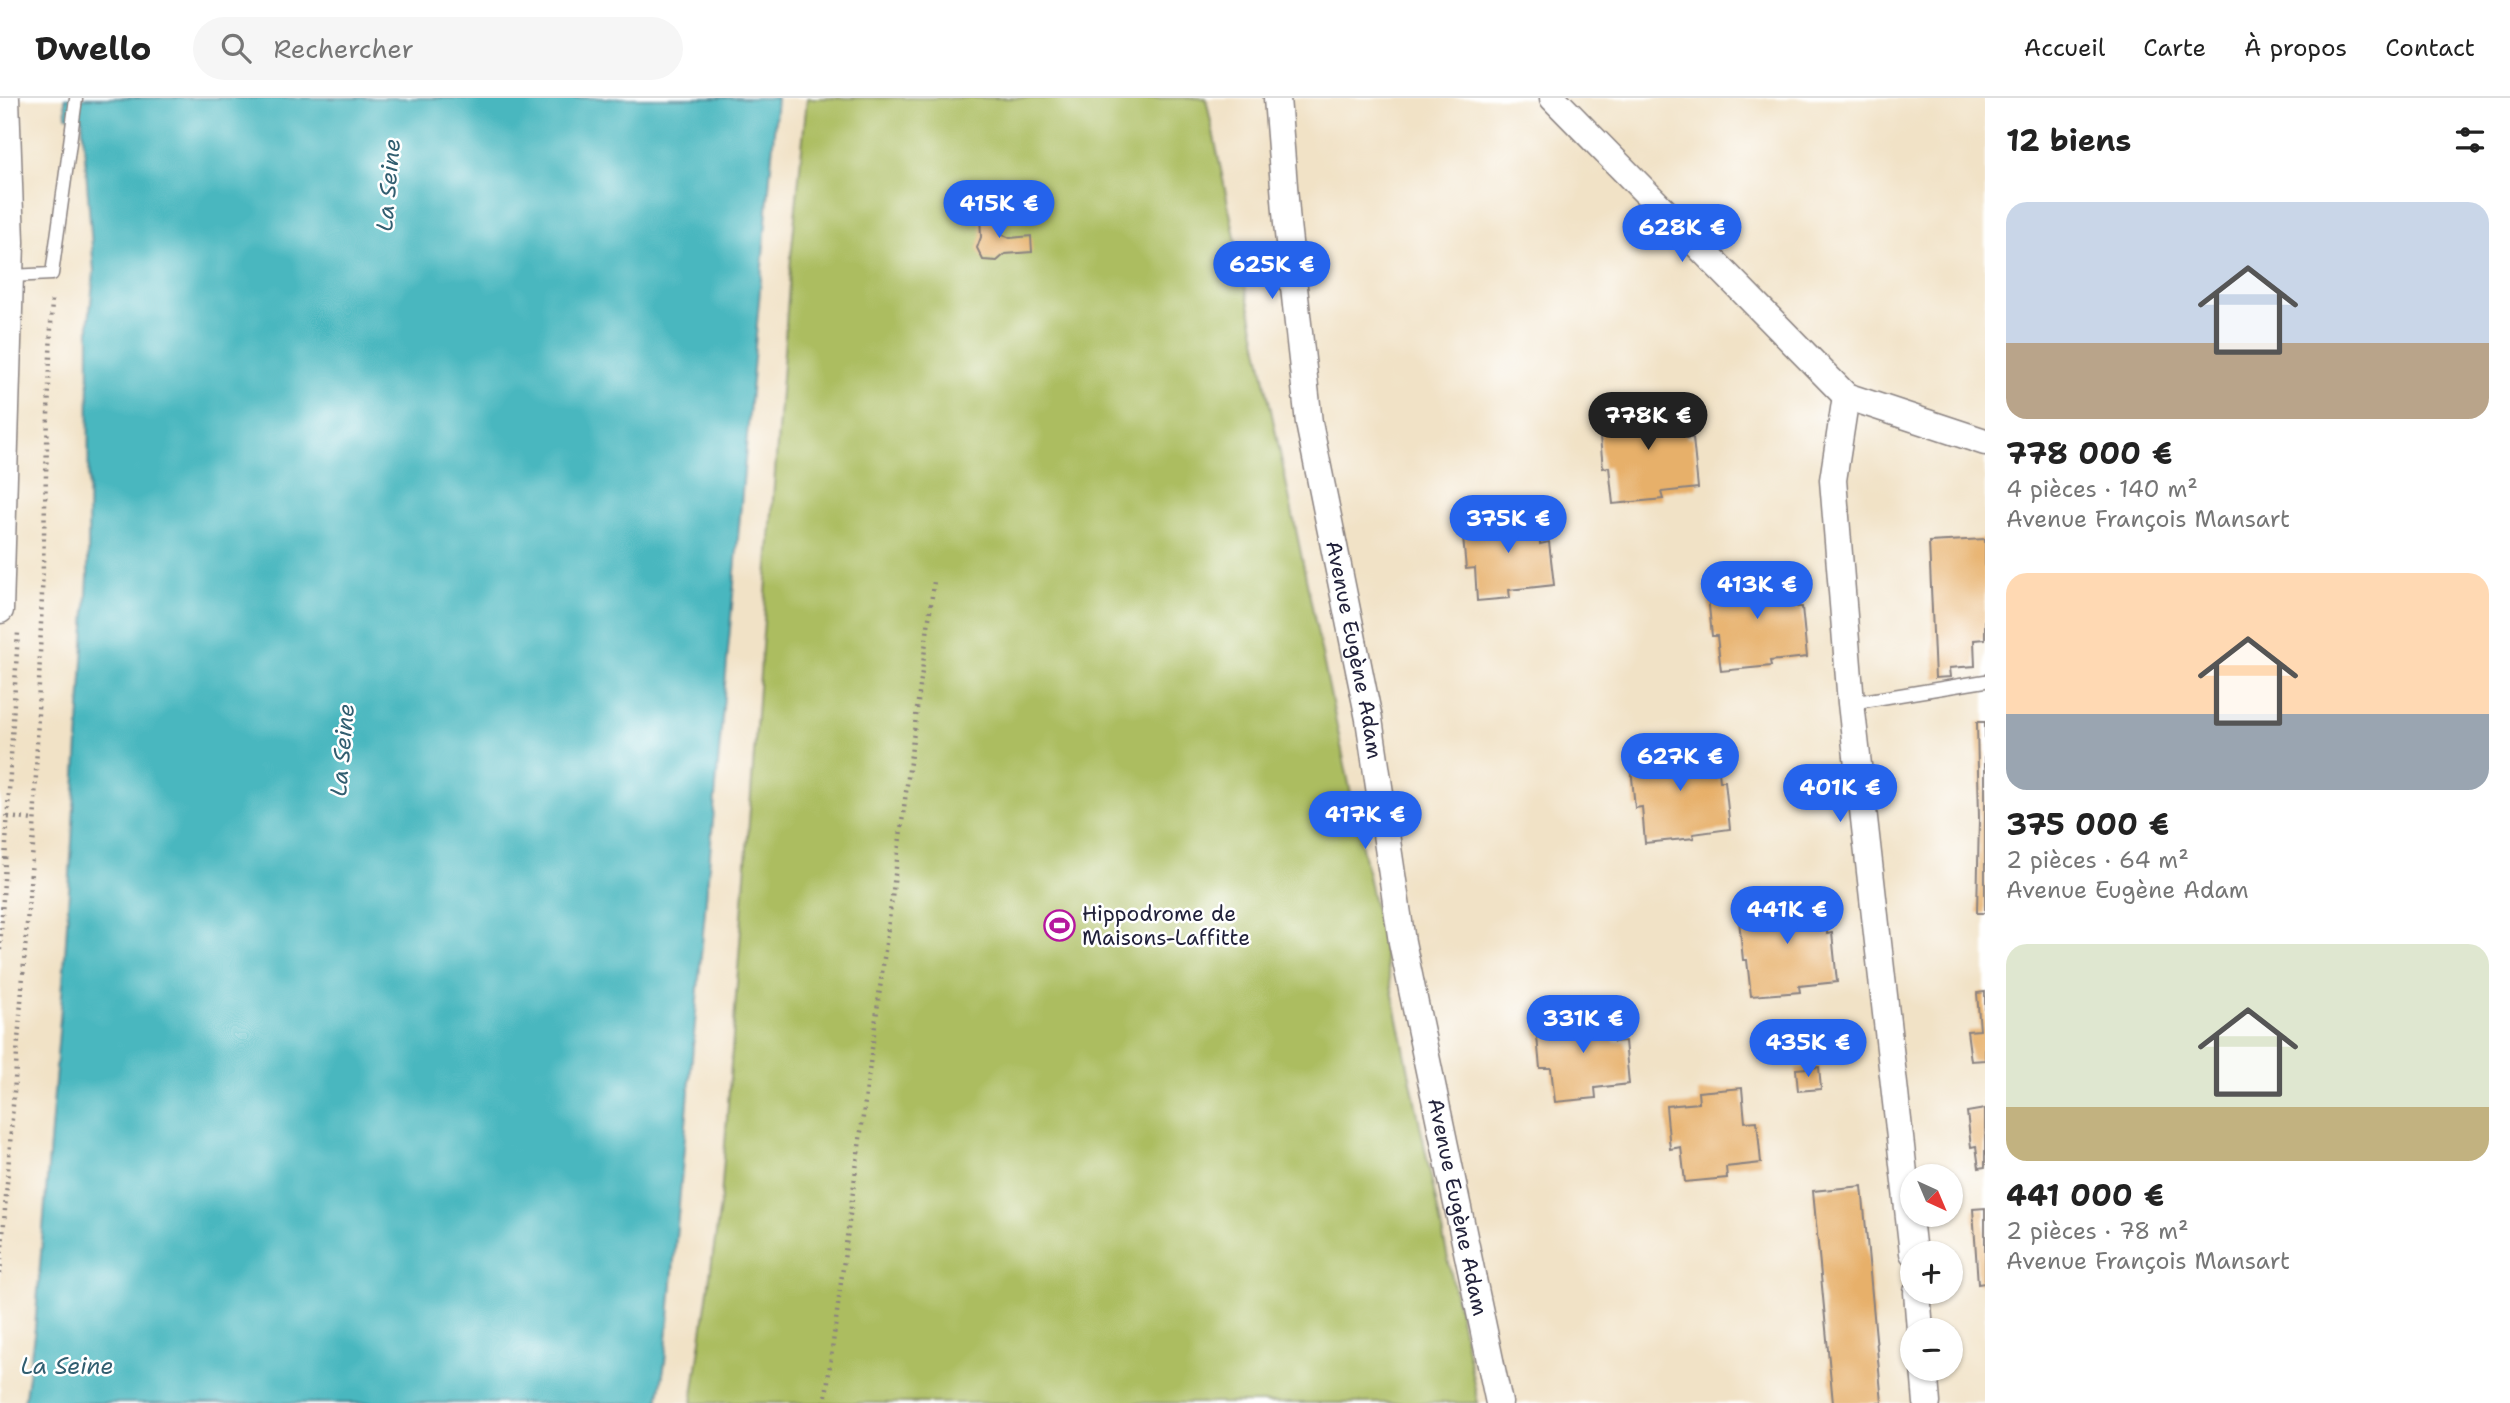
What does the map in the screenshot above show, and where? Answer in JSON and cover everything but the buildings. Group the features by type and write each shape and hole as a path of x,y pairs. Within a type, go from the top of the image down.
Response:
{"street":[{"path":"0,610 10,276 6,98"},
{"name":"Avenue Eugène Adam","path":"1277,98 1287,224 1310,423 1369,719 1402,942 1499,1403"},
{"path":"1553,98 1846,396 1985,442"},
{"path":"1846,396 1833,480 1851,703 1912,1241"},
{"path":"1925,1381 1927,1403"}],"lane":[{"path":"10,276 52,274 76,99"},
{"path":"1851,703 1985,681"}],"path":[{"path":"0,1274 34,820 52,274"},
{"path":"825,1403 934,581"},
{"path":"8,817 34,820"}],"green space":[{"name":"Hippodrome de Maisons-Laffitte","path":"807,98 1206,98 1478,1403 692,1403 721,1198 791,257"}],"water":[{"name":"La Seine","path":"65,98 777,98 665,1362 658,1403 24,1403 35,1328 65,957 88,577 89,322 94,272 82,119 66,116"}],"place":[{"name":"Hippodrome de Maisons-Laffitte","path":"1059,926"}]}
